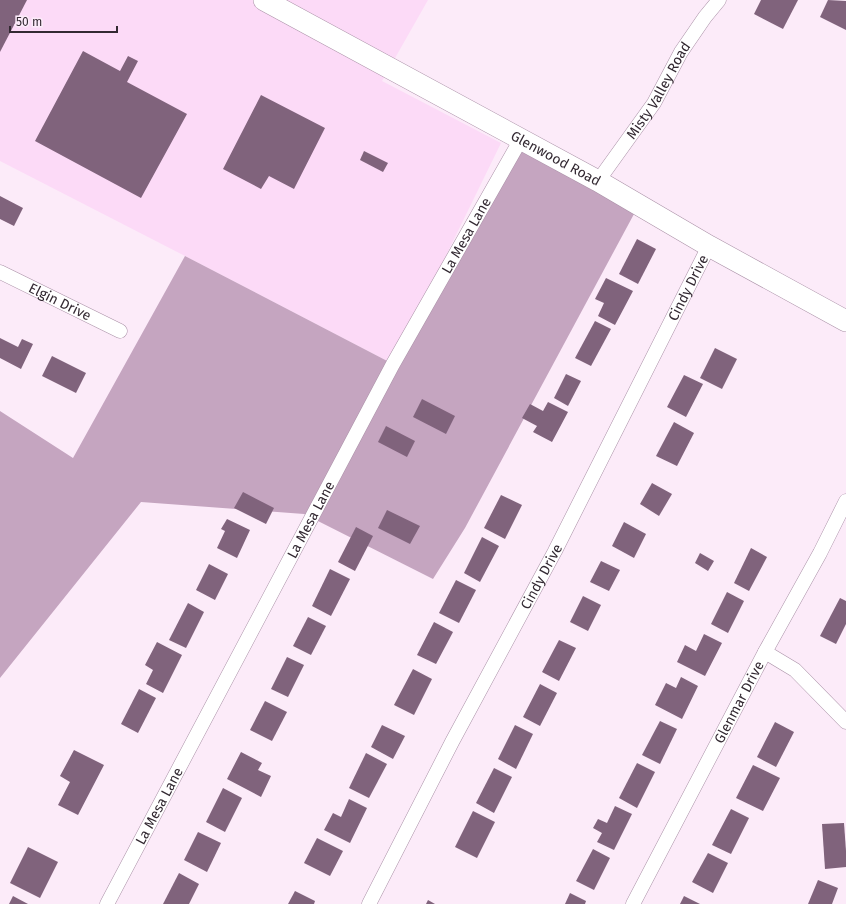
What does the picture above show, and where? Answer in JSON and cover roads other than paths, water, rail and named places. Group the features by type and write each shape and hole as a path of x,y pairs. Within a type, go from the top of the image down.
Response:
{"main road":[{"name":"Glenwood Road","path":"264,0 598,181 709,246 846,321"}],"street":[{"name":"Misty Valley Road","path":"598,181 654,103 685,46 719,0"},
{"name":"La Mesa Lane","path":"107,904 389,371 521,139"},
{"name":"Cindy Drive","path":"369,904 452,742 555,551 709,246"},
{"name":"Elgin Drive","path":"0,272 120,331"},
{"name":"Glenmar Drive","path":"633,904 765,652 820,553 846,501"},
{"path":"765,652 796,670 846,722"}]}
